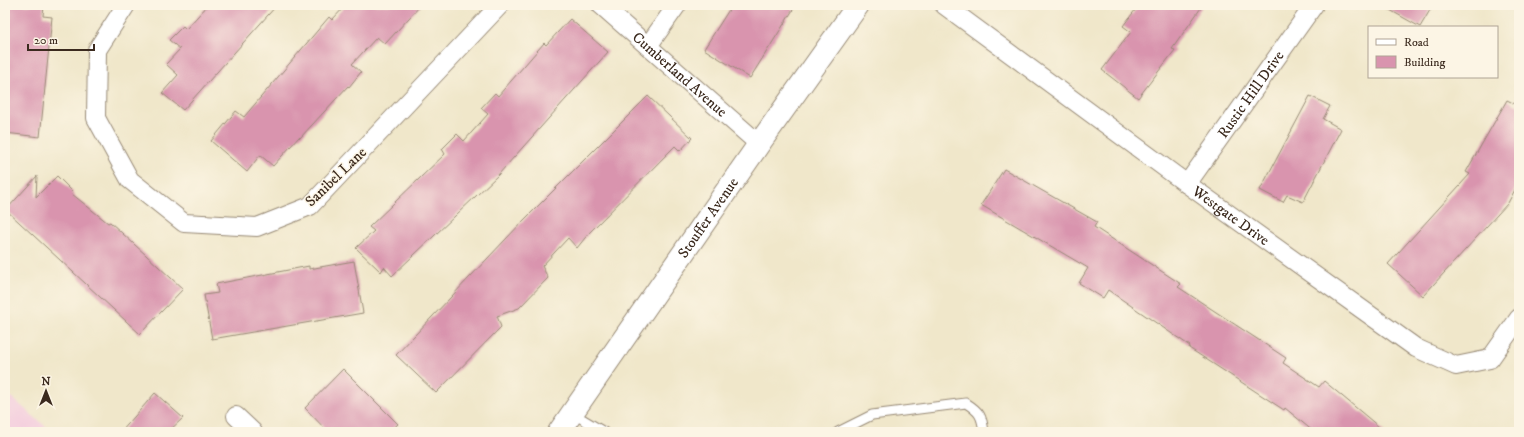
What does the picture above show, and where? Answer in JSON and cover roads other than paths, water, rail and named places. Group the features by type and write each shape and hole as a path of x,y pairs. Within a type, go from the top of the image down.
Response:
{"street":[{"name":"Sanibel Lane","path":"126,5 98,50 96,118 130,180 184,223 256,227 310,206 500,5"},
{"name":"Cumberland Avenue","path":"601,5 759,144"},
{"path":"648,46 677,5"},
{"name":"Stouffer Avenue","path":"559,432 759,144 858,5"},
{"name":"Westgate Drive","path":"944,5 1187,184 1416,348 1456,366 1490,359 1519,318"},
{"name":"Rustic Hill Drive","path":"1187,184 1314,5"},
{"path":"236,416 253,432"}],"lane":[{"path":"838,432 872,415 966,402 978,410 982,420 984,432"},
{"path":"572,413 604,432"}]}
